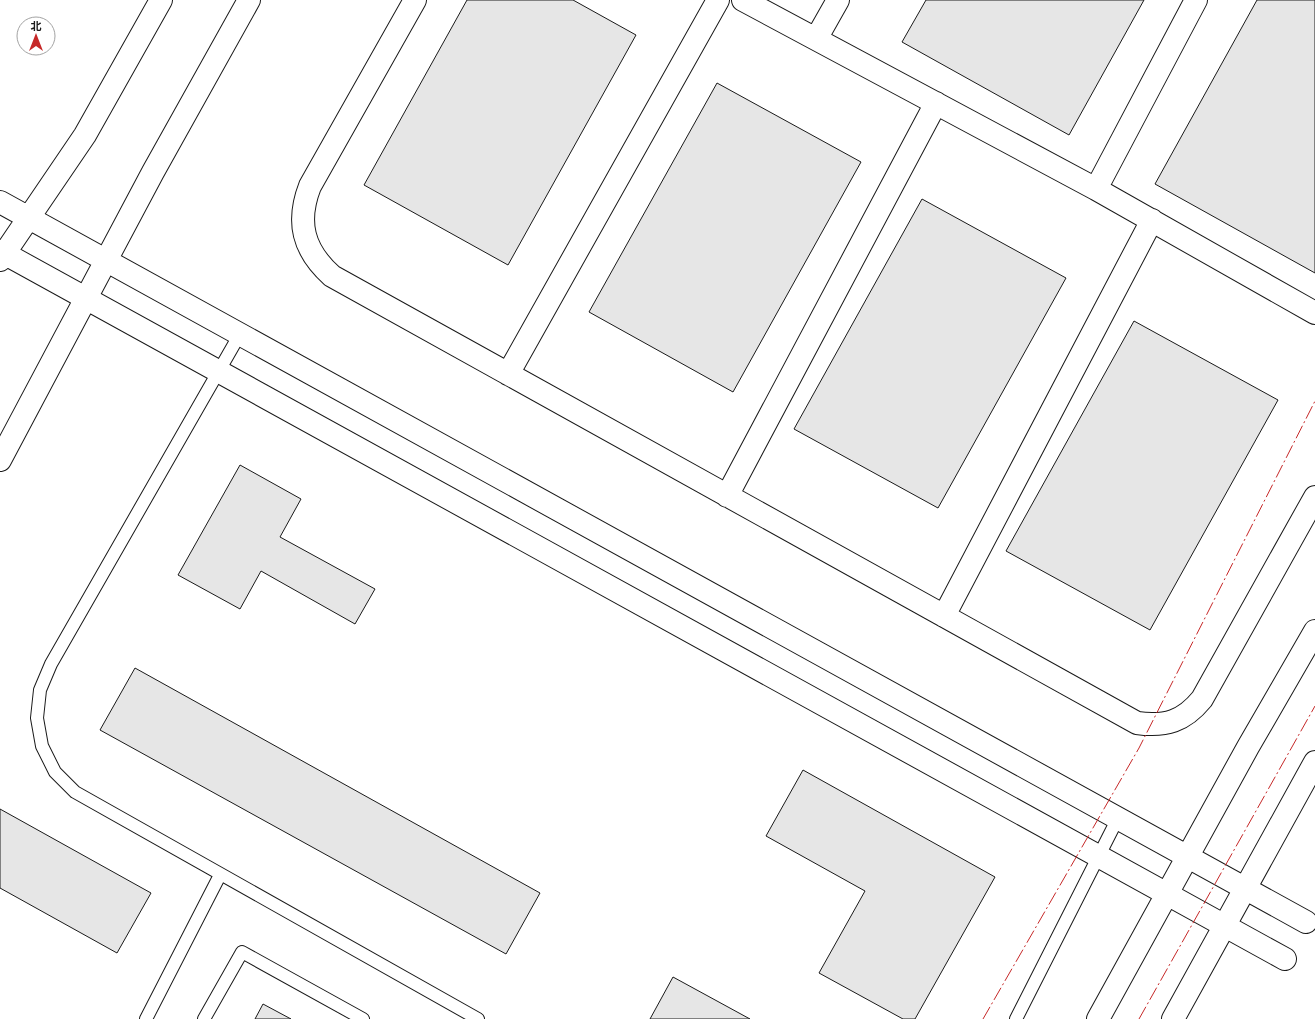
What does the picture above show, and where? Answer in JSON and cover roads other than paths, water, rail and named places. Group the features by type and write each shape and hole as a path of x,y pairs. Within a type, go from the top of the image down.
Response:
{"street":[{"path":"161,0 85,135 2,255 218,371 1285,959"},
{"path":"0,460 154,172 249,0"},
{"path":"416,0 305,197 303,210 304,234 308,246 322,268 332,276 1137,723 1152,725 1168,723 1182,718 1202,699 1315,497"},
{"path":"508,374 718,0"},
{"path":"743,0 1096,189 1315,313"},
{"path":"816,39 838,0"},
{"path":"1096,189 1196,0"},
{"path":"727,496 936,103"},
{"path":"0,202 1306,922"},
{"path":"944,616 1152,220"},
{"path":"1098,1019 1248,747 1315,631"},
{"path":"1173,1019 1315,762"}],"lane":[{"path":"240,334 51,664 40,690 37,718 42,746 55,772 75,792 478,1019"},
{"path":"1016,1019 1118,818"},
{"path":"146,1019 220,875"},
{"path":"204,1019 242,952 363,1019"}]}
